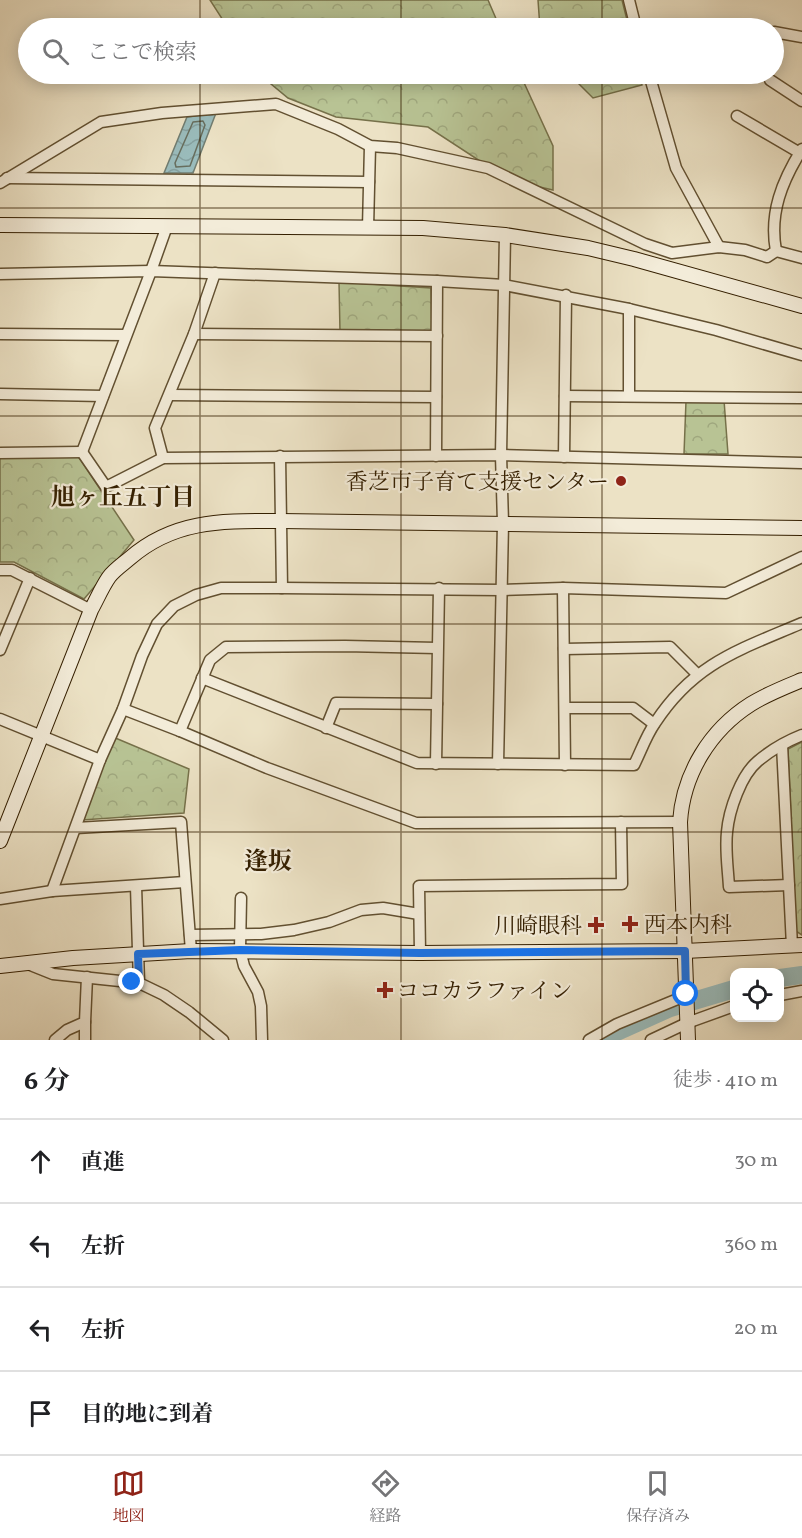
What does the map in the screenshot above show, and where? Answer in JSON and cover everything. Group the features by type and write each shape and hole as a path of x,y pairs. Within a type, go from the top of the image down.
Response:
{"street":[{"path":"629,0 634,18"},
{"path":"784,34 802,37"},
{"path":"652,84 676,168 719,247"},
{"path":"776,84 802,101"},
{"path":"3,180 101,122 162,112 276,104 338,129 370,146 398,148 488,168 645,244 672,253 719,247 745,250 768,257 776,251"},
{"path":"737,116 801,151 776,204 773,233 776,251"},
{"path":"368,228 370,146"},
{"path":"3,180 369,182"},
{"path":"0,225 442,229 505,235 578,246 634,259 802,306"},
{"path":"82,452 167,226"},
{"path":"498,764 503,524 501,455 505,235"},
{"path":"776,251 802,258"},
{"path":"0,274 151,271 504,285 629,309 716,330 802,355"},
{"path":"163,458 155,428 194,334 215,273"},
{"path":"436,456 437,281"},
{"path":"564,457 566,296"},
{"path":"629,309 629,396"},
{"path":"0,334 126,335"},
{"path":"194,334 437,336"},
{"path":"0,394 103,396"},
{"path":"170,395 436,397"},
{"path":"565,396 802,398"},
{"path":"82,452 106,487 163,458 501,455 802,463"},
{"path":"0,453 82,452"},
{"path":"280,456 282,588"},
{"path":"0,841 91,610 110,576 137,552 154,541 186,527 222,521 280,521 802,528"},
{"path":"52,891 100,760 157,624 174,606 195,595 221,588 502,590 563,588 726,593 802,558"},
{"path":"0,570 12,570 91,610"},
{"path":"1,646 30,578"},
{"path":"436,764 439,588"},
{"path":"563,588 565,765"},
{"path":"202,678 417,763 634,765 654,724 678,693 697,674 725,656 802,623"},
{"path":"180,731 210,660 226,647 437,648"},
{"path":"564,649 670,647 697,674"},
{"path":"688,1040 680,822 681,804 688,781 707,745 719,730 737,714 753,702 802,680"},
{"path":"326,728 336,704 437,704"},
{"path":"565,708 633,708 654,724"},
{"path":"123,709 267,768 416,823 680,822"},
{"path":"0,719 100,760"},
{"path":"789,885 729,887 726,833 732,806 756,762 802,735"},
{"path":"0,966 191,951 420,953 685,951 797,945 789,885 782,745"},
{"path":"76,828 181,822 191,951"},
{"path":"420,953 419,886 622,884 621,822"},
{"path":"0,898 52,891 185,882"},
{"path":"136,885 139,983"},
{"path":"241,898 240,950 244,966 258,992 261,1006 262,1040"},
{"path":"189,936 261,934 294,930 329,922 361,910 383,908 420,914"},
{"path":"27,963 53,974 139,983 164,994 217,1038"},
{"path":"85,1040 87,977"},
{"path":"784,994 802,991"},
{"path":"589,1040 617,1024 685,995"},
{"path":"651,1040 687,1023 730,1008"},
{"path":"56,1040 67,1030 85,1022"}],"green space":[{"path":"210,0 488,0 496,18 222,18"},
{"path":"538,0 622,0 626,18 539,18"},
{"path":"271,84 525,84 553,146 553,190 509,180 428,127 336,117 288,98"},
{"path":"579,84 642,84 642,85 593,98"},
{"path":"339,282 431,288 432,331 340,332"},
{"path":"724,400 728,454 684,454 686,401"},
{"path":"0,456 78,456 134,540 84,599 14,562 0,562"},
{"path":"113,737 189,769 184,813 82,820"},
{"path":"802,742 802,935 796,931 788,749"}],"water":[{"path":"216,113 193,173 164,173 187,117"}],"waterway":[{"path":"784,977 802,975"},
{"path":"599,1040 670,1008 730,990"}],"place":[{"name":"香芝市子育て支援センター","path":"621,481"},
{"name":"西本内科","path":"630,924"},
{"name":"川崎眼科","path":"596,925"},
{"name":"ココカラファイン","path":"385,990"}],"district":[{"name":"旭ヶ丘五丁目","path":"123,497"},
{"name":"逢坂","path":"268,861"}],"route":[{"path":"132,982 139,983 138,954 191,951 420,953 685,951 686,994"}]}
